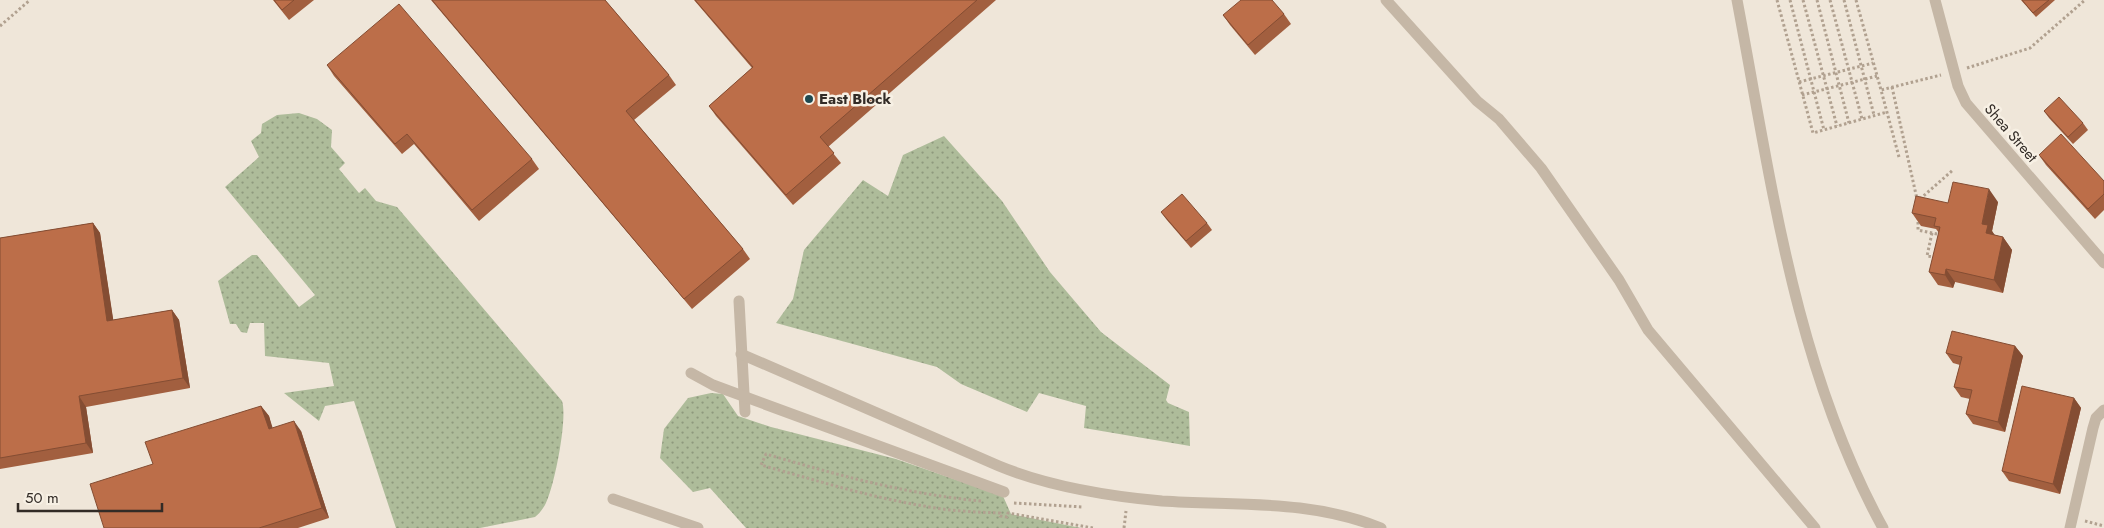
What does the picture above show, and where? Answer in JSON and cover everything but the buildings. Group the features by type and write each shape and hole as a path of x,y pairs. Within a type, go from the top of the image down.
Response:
{"lane":[{"path":"1386,0 1478,101 1499,119 1541,168 1619,280 1648,330 1815,528"},
{"path":"1737,0 1767,172 1812,354 1838,435 1862,490 1883,528"},
{"name":"Shea Street","path":"1935,0 1954,72 1962,94 1976,116 2104,263"},
{"path":"739,301 745,412"},
{"path":"741,354 999,466 1038,480 1156,500 1289,505 1346,516 1381,528"},
{"path":"691,373 713,385 1006,497"},
{"path":"2070,528 2093,428 2096,418 2104,410"},
{"path":"613,499 698,528"}],"path":[{"path":"0,26 30,0"},
{"path":"1777,0 1813,133 1887,112"},
{"path":"1790,0 1824,130"},
{"path":"1803,0 1837,126"},
{"path":"1817,0 1849,123"},
{"path":"1830,0 1862,119"},
{"path":"1844,0 1874,115"},
{"path":"1856,0 1899,157"},
{"path":"1881,90 1954,72 2030,48 2085,0"},
{"path":"1799,82 1873,63"},
{"path":"1802,95 1877,76"},
{"path":"1892,87 1918,203 1924,194 1953,170"},
{"path":"1918,208 1918,230 1943,235"},
{"path":"1932,233 1927,256 1941,258"},
{"path":"986,502 926,495 880,486 766,454 761,464 905,503 941,509 1000,513 1000,516 1007,517 1008,513 1034,516 1093,528"},
{"path":"1006,497 1085,508"},
{"path":"1119,510 1136,511"},
{"path":"1124,528 1126,510"}],"green space":[{"path":"299,113 317,119 332,130 331,147 345,163 339,169 359,193 365,188 376,201 397,207 562,401 562,437 556,470 549,497 535,517 480,528 396,528 354,401 325,406 319,421 284,393 334,386 329,363 265,356 264,323 250,323 247,333 241,332 236,324 230,324 218,281 252,255 257,255 299,307 315,295 225,187 259,157 251,141 261,133 262,124 277,115"},
{"path":"944,136 1002,201 1050,272 1101,332 1170,385 1166,400 1168,403 1189,412 1190,446 1084,428 1086,406 1039,393 1027,412 961,384 937,367 776,323 793,299 804,250 863,180 888,196 903,155"},
{"path":"711,393 723,394 738,416 771,427 896,459 1003,496 1011,514 1081,528 746,528 710,488 693,492 660,458 664,429 688,398"}],"place":[{"name":"East Block","path":"809,99"}]}
